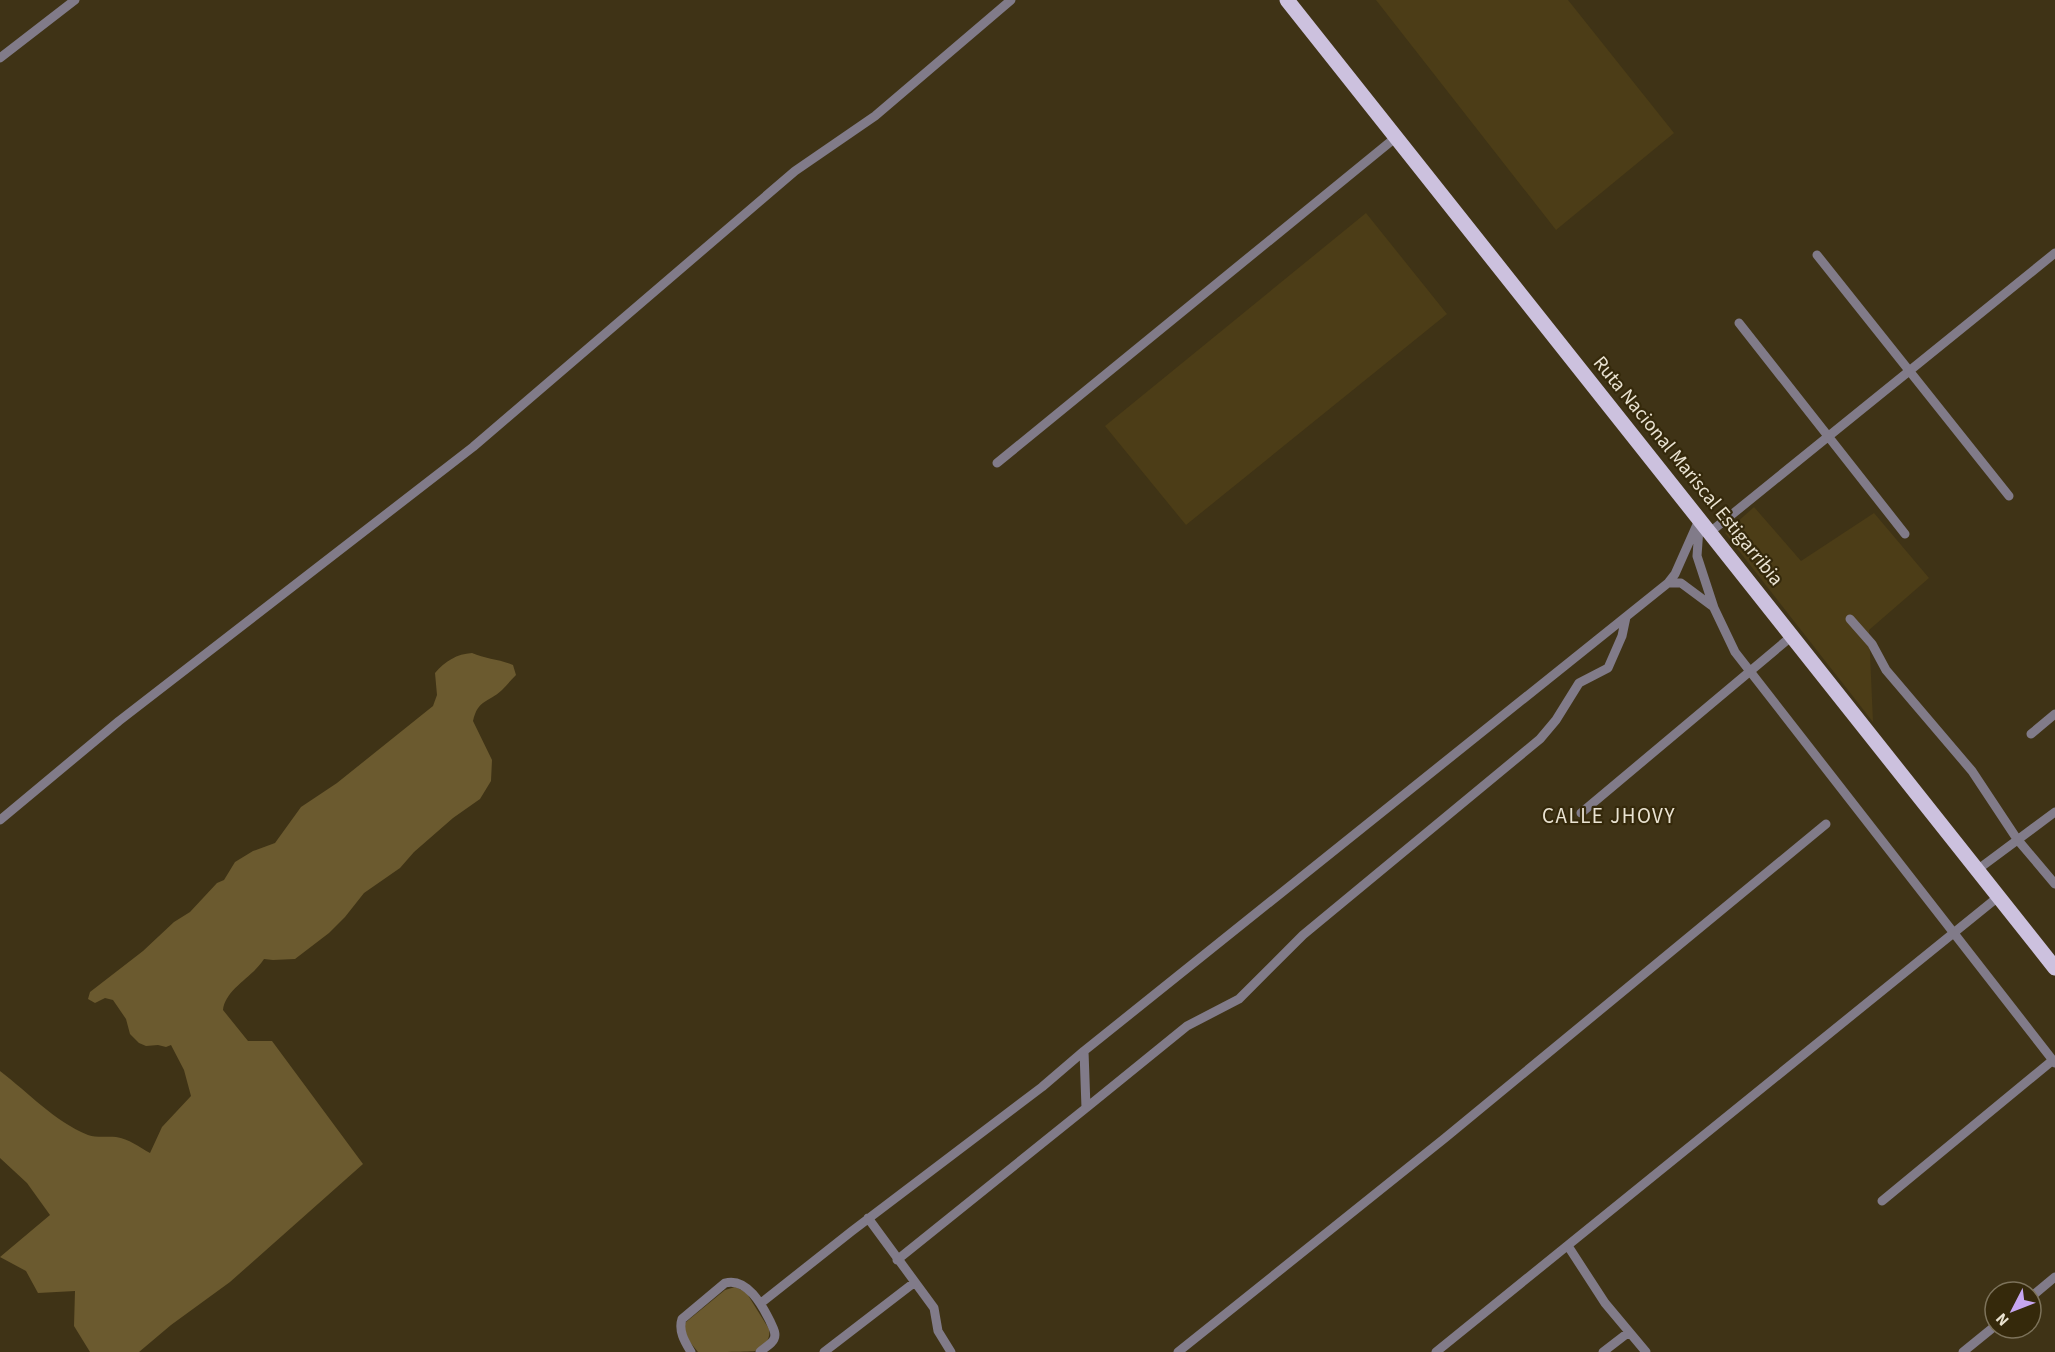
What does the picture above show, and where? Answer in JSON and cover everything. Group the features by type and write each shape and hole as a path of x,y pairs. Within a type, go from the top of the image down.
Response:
{"main road":[{"name":"Ruta Nacional Mariscal Estigarribia","path":"1287,0 2055,968"}],"street":[{"path":"0,58 75,0"},
{"path":"0,820 118,721 473,447 795,171 875,116 1011,0"},
{"path":"997,463 1395,138"},
{"path":"1709,533 2055,253"},
{"path":"1817,255 2009,496"},
{"path":"1739,323 1905,534"},
{"path":"761,1303 868,1218 1042,1087 1668,583 1676,574 1699,520"},
{"path":"1699,520 1697,556 1714,608 1735,652 2054,1061 1882,1202"},
{"path":"1668,583 1681,583 1714,608"},
{"path":"897,1260 1187,1026 1239,999 1303,935 1540,739 1556,720 1579,683 1608,668 1622,636 1626,617"},
{"path":"1850,619 1872,644 1886,670 1972,771 2017,839 2055,884"},
{"path":"1581,813 1792,636"},
{"path":"2031,734 2055,714"},
{"path":"1977,870 2055,812"},
{"path":"1178,1352 1444,1138 1826,824"},
{"path":"1436,1352 1998,897"},
{"path":"1084,1051 1086,1108"},
{"path":"868,1218 934,1308 938,1331 951,1352"},
{"path":"1568,1246 1605,1303 1646,1352"},
{"path":"2043,1287 2055,1277"},
{"path":"692,1352 681,1331 682,1319 725,1283 736,1282 750,1291 761,1303 776,1337 760,1352"},
{"path":"824,1352 915,1282"},
{"path":"1603,1352 1629,1332"},
{"path":"1963,1352 1983,1336"}],"shaded area":[{"path":"1376,0 1568,0 1674,133 1556,230"},
{"path":"1366,213 1447,314 1186,525 1105,426"},
{"path":"1754,507 1801,561 1874,513 1929,578 1869,630 1873,722 1725,533"},
{"path":"472,653 513,665 516,675 502,690 484,702 475,714 473,721 492,760 491,781 480,799 453,818 414,852 400,868 364,893 329,933 295,959 264,959 234,989 223,1010 248,1041 272,1041 363,1164 230,1282 171,1325 139,1352 90,1352 74,1326 75,1291 38,1293 26,1271 0,1257 50,1215 27,1183 0,1158 0,1071 53,1114 76,1129 91,1136 121,1138 150,1153 162,1127 191,1096 184,1070 171,1045 146,1046 139,1043 130,1034 126,1019 113,1000 105,998 95,1003 88,999 90,992 143,951 174,922 190,912 217,883 224,880 235,862 253,851 275,843 301,807 337,783 433,706 437,695 435,673 452,659"},
{"path":"735,1287 746,1292 769,1329 766,1343 755,1351 698,1352 685,1336 683,1328 686,1322 725,1290"}],"district":[{"name":"CALLE JHOVY","path":"1609,816"}]}
